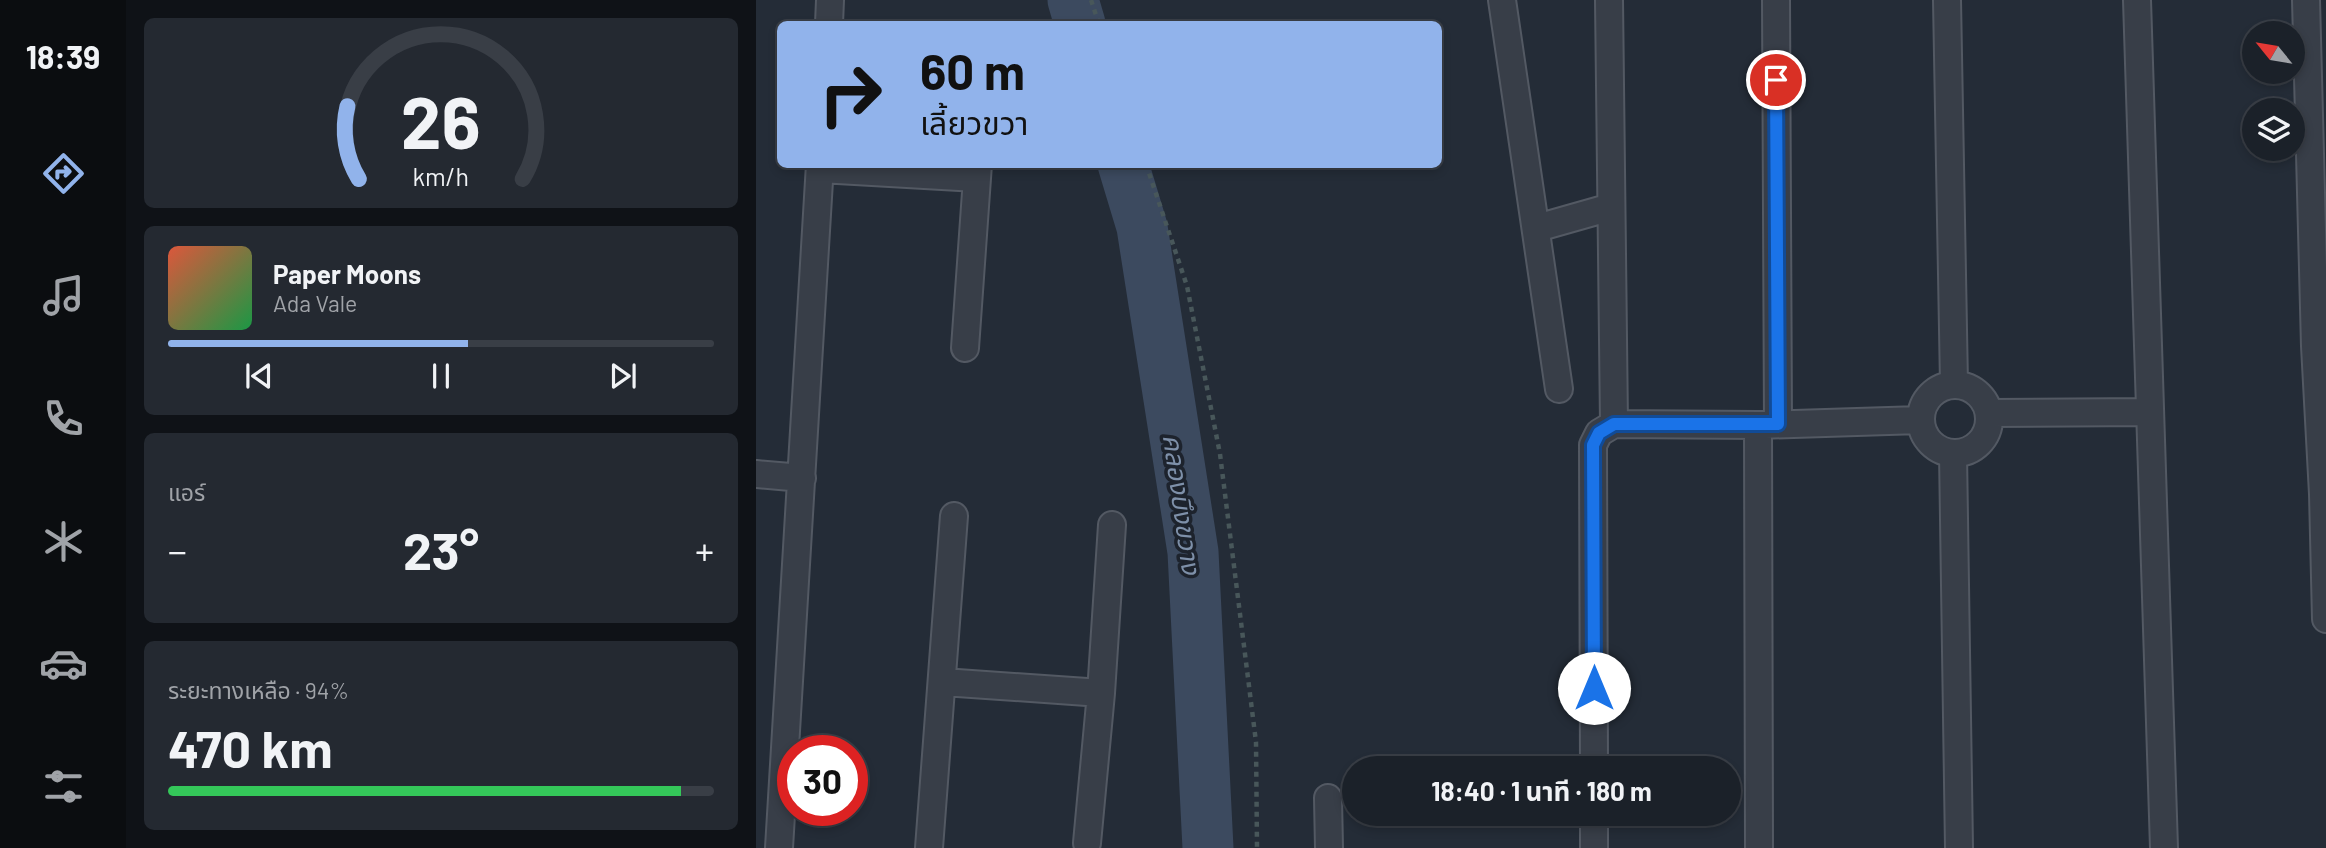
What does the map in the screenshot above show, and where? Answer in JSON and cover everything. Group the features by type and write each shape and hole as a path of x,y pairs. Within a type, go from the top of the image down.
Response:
{"street":[{"path":"829,21 830,0"},
{"path":"1502,0 1559,389"},
{"path":"1609,0 1614,424"},
{"path":"1759,848 1776,0"},
{"path":"1947,0 1954,384"},
{"path":"2137,0 2164,848"},
{"path":"2306,0 2315,345 2325,494 2326,619"},
{"path":"779,848 820,168"},
{"path":"860,168 978,171 965,348"},
{"path":"1537,228 1611,207"},
{"path":"1954,384 1966,385 1977,391 1986,401 1989,429 1981,442 1968,451 1953,453 1940,451 1930,443 1923,433 1920,420 1929,395 1941,387 1954,384"},
{"path":"1989,413 2149,412"},
{"path":"1594,756 1593,445 1599,433 1614,424 1768,425 1920,420"},
{"path":"1953,453 1959,848"},
{"path":"756,474 802,478"},
{"path":"929,848 954,516"},
{"path":"1087,843 1101,693 1112,525"},
{"path":"943,682 1101,693"},
{"path":"1328,798 1329,848"},
{"path":"1594,826 1594,848"}],"path":[{"path":"1091,0 1099,21"},
{"path":"1147,168 1186,286 1220,454 1256,742 1257,848"}],"waterway":[{"name":"คลองบึงขวาง","path":"1073,0 1079,21"},
{"name":"คลองบึงขวาง","path":"1124,168 1142,227 1193,552 1208,848"}],"route":[{"path":"1594,688 1593,445 1599,433 1614,424 1778,424 1776,80"}]}
